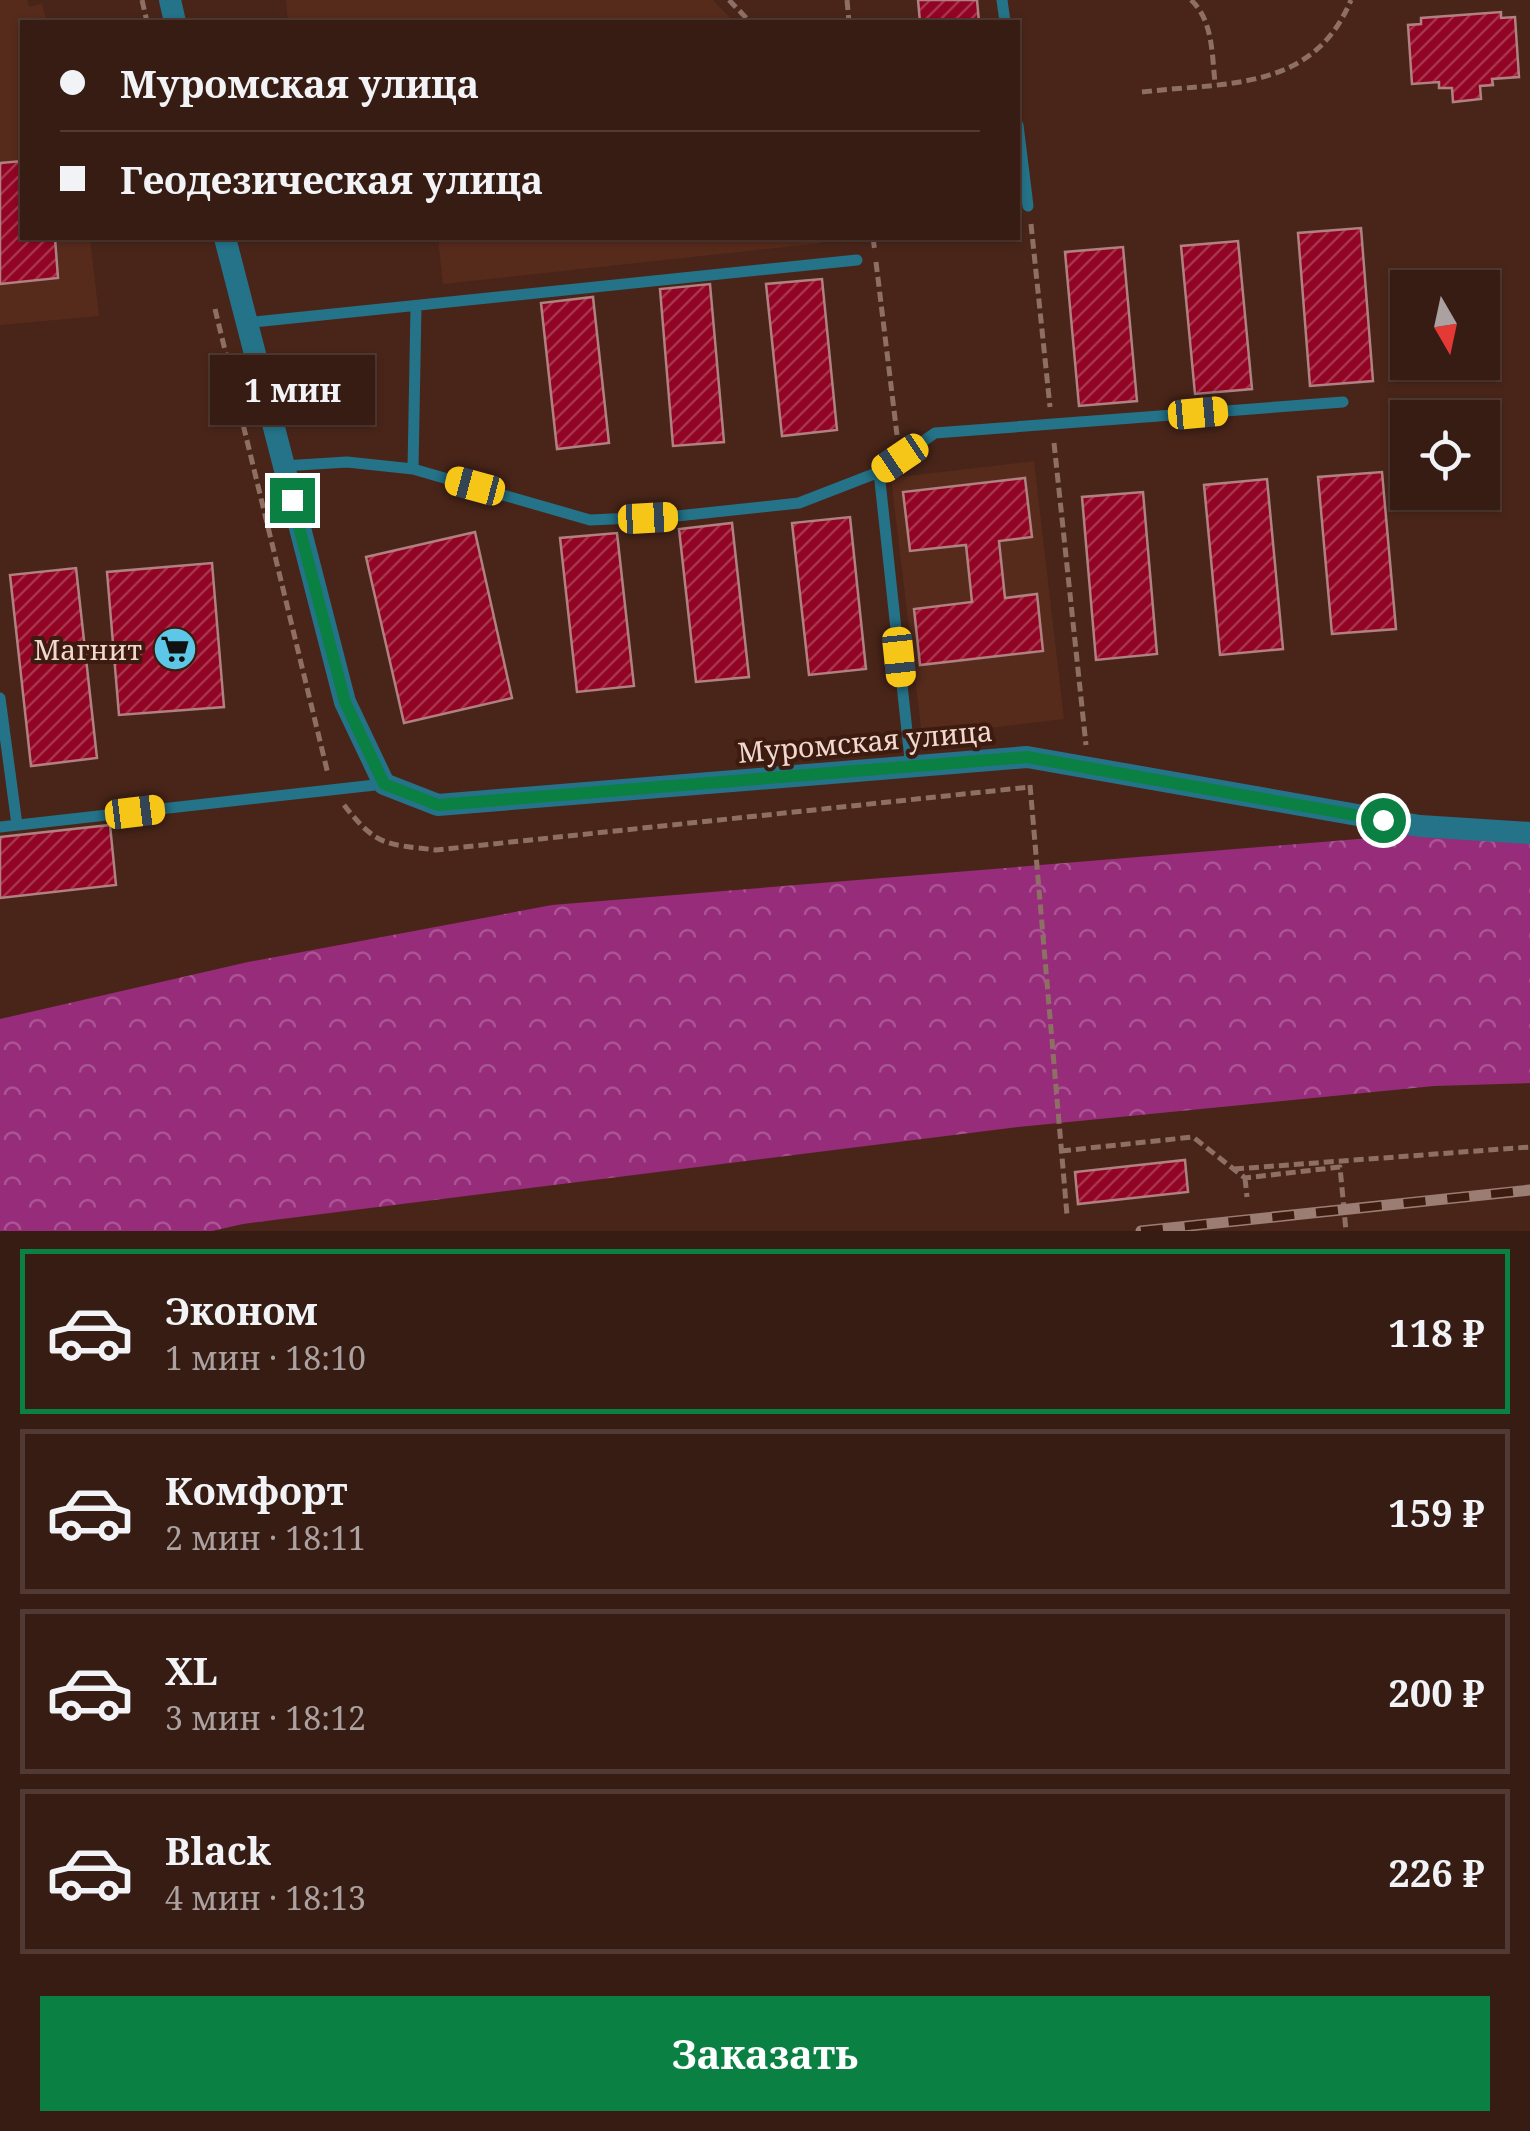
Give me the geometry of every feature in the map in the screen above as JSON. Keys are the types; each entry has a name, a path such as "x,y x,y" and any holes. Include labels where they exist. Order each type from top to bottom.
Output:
{"street":[{"path":"225,240 345,702 384,784"},
{"name":"Муромская улица","path":"384,784 438,805 1027,757 1420,826 1530,833"}],"lane":[{"path":"1020,141 1028,206"},
{"path":"245,323 857,260"},
{"path":"413,469 416,306"},
{"path":"283,466 347,462 413,469 590,520 677,516 800,503 879,472 936,434 1343,402"},
{"path":"879,472 910,768"},
{"path":"0,698 17,825"},
{"path":"0,827 384,784"}],"path":[{"path":"729,0 748,20"},
{"path":"1192,0 1205,18 1215,83"},
{"path":"1142,92 1275,76 1306,60 1342,22 1352,0"},
{"path":"1028,206 1088,768"},
{"path":"873,240 900,458"},
{"path":"214,306 332,790 361,828 383,844 436,850 1030,788"},
{"path":"1027,757 1066,1215"},
{"path":"1061,1151 1193,1137 1245,1178 1247,1197"},
{"path":"1234,1168 1530,1147"},
{"path":"1245,1178 1340,1167 1346,1231"}],"shaded area":[{"path":"0,0 27,0 29,7 42,4 46,20 20,20 20,240 90,240 99,316 0,325"},
{"path":"286,0 713,0 732,20 288,20"},
{"path":"438,240 821,243 443,284"},
{"path":"1034,461 1064,719 922,736 891,478"}],"green space":[{"path":"1530,825 1530,1083 1434,1086 1018,1127 212,1231 0,1231 0,1019 248,962 552,905"}],"building":[{"path":"918,0 977,0 979,20 920,20"},
{"path":"1501,12 1501,18 1515,17 1519,77 1492,79 1493,85 1480,86 1481,99 1453,102 1452,88 1439,88 1439,82 1412,84 1408,25 1421,24 1421,18"},
{"path":"20,161 20,240 55,240 58,278 0,284 0,163"},
{"path":"1361,228 1373,381 1310,386 1298,233"},
{"path":"1238,241 1252,389 1195,394 1181,246"},
{"path":"1123,247 1137,401 1079,406 1065,252"},
{"path":"822,279 837,430 782,436 766,284"},
{"path":"710,284 724,442 673,446 660,289"},
{"path":"593,297 609,443 557,449 541,303"},
{"path":"1382,472 1396,629 1332,634 1318,477"},
{"path":"1025,478 1032,537 999,541 1005,598 1037,594 1043,651 920,665 914,609 972,602 966,545 910,551 903,492"},
{"path":"1267,479 1283,649 1220,655 1204,485"},
{"path":"1143,492 1157,654 1096,660 1082,497"},
{"path":"850,517 866,669 809,675 792,523"},
{"path":"732,523 749,677 696,682 679,529"},
{"path":"475,532 512,698 404,723 366,557"},
{"path":"617,533 634,686 577,692 560,538"},
{"path":"212,563 224,707 119,715 107,572"},
{"path":"76,568 97,758 31,766 10,575"},
{"path":"110,825 116,885 0,898 0,837"},
{"path":"1185,1160 1188,1192 1078,1204 1075,1172"}],"railway":[{"path":"1141,1231 1530,1190"}],"place":[{"name":"Магнит","path":"175,649"}],"route":[{"path":"292,500 345,702 384,784 438,805 1027,757 1383,820"}]}
